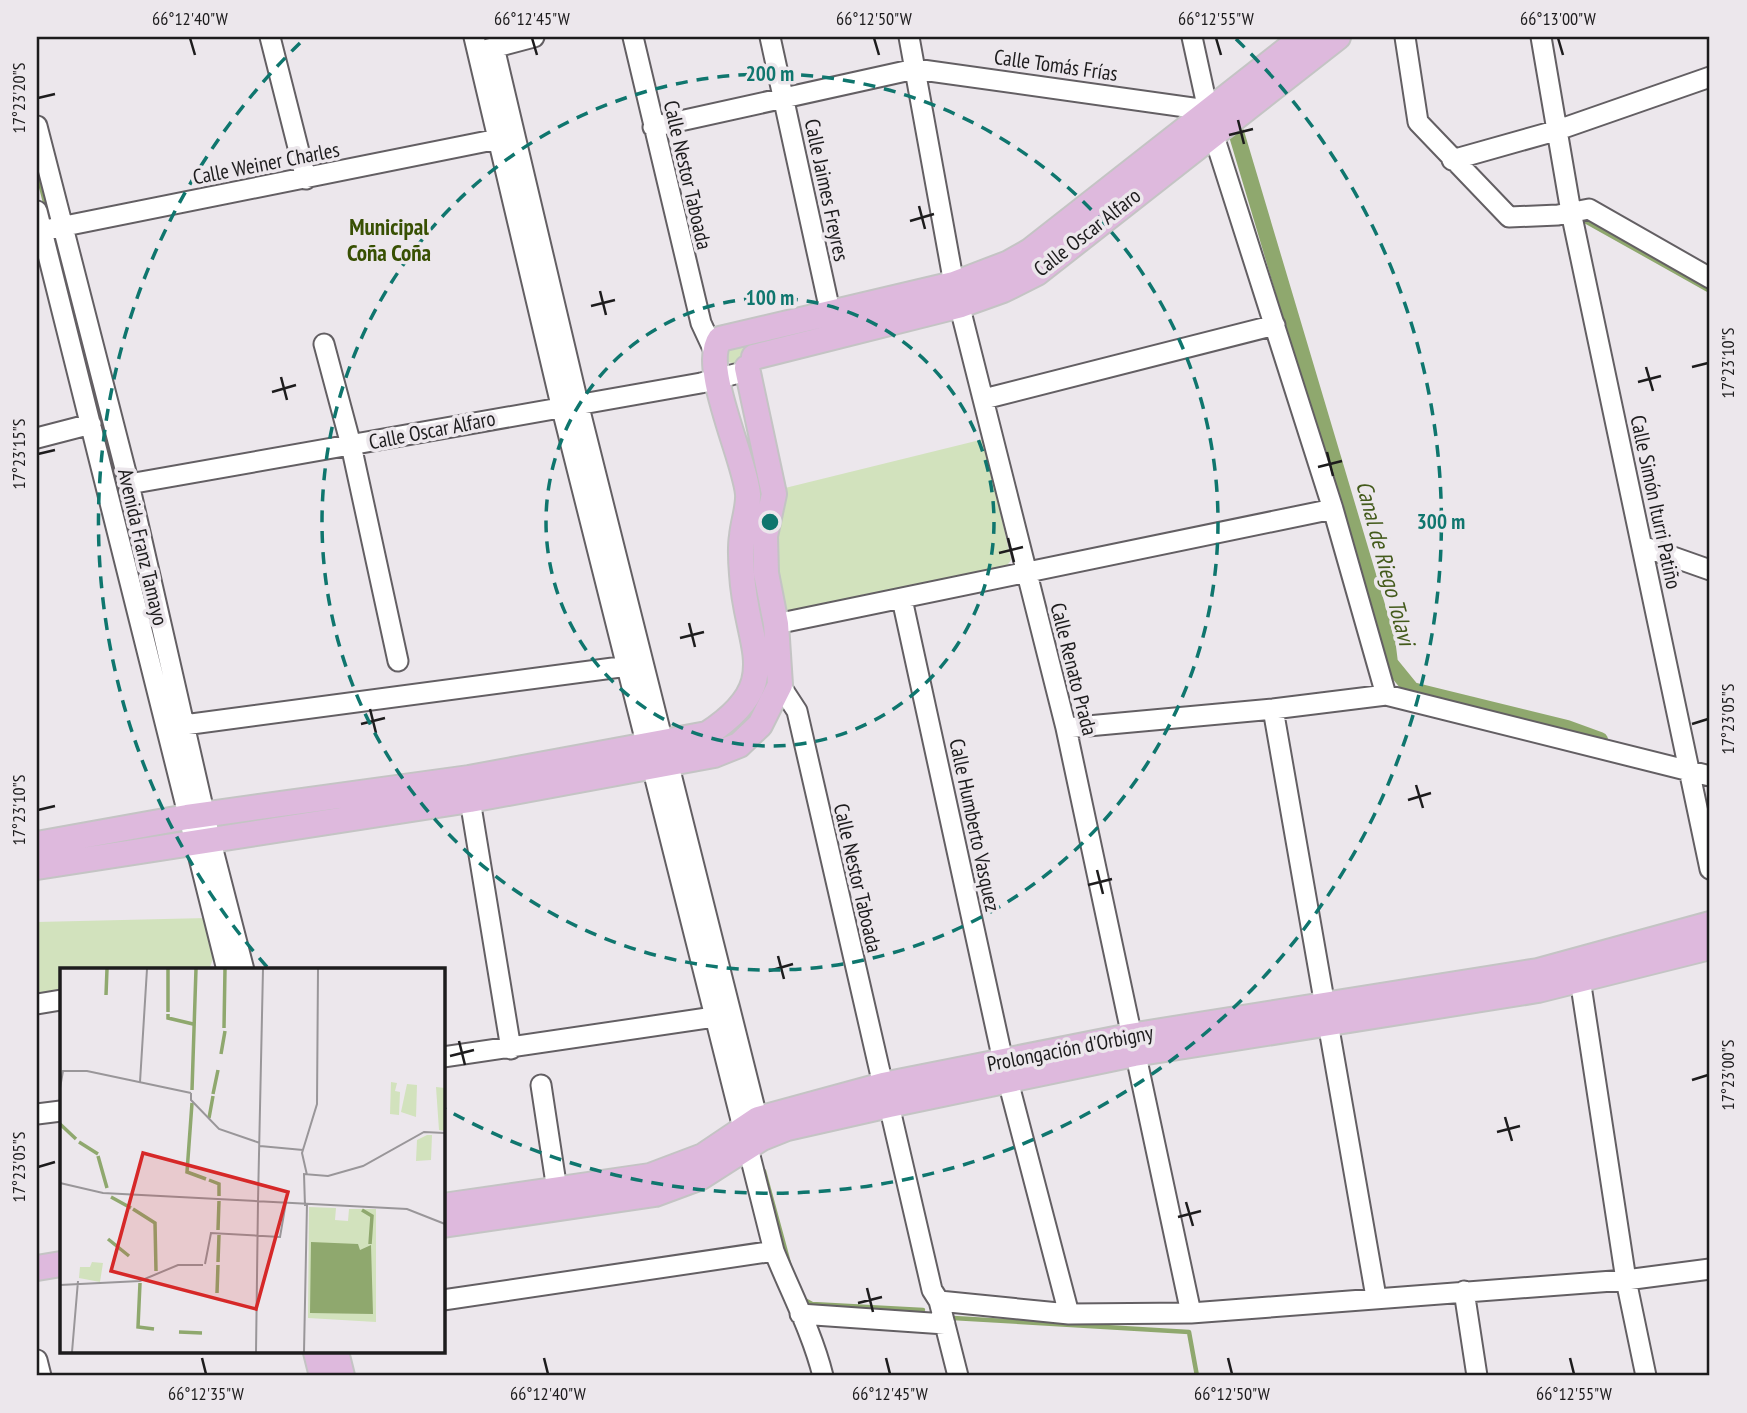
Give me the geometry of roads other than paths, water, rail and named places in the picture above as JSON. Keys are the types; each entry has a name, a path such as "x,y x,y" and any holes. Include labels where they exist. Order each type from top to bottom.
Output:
{"main road":[{"name":"Calle Oscar Alfaro","path":"1210,122 1303,37"},
{"name":"Calle Oscar Alfaro","path":"730,357 957,294 1030,251 1210,122 1338,37"},
{"name":"Calle Oscar Alfaro","path":"730,357 830,311 957,294"},
{"path":"199,828 469,778 659,754 713,755 739,745 760,725 780,685 776,625 765,561 765,537 774,494 730,357"},
{"path":"37,847 470,800 659,754 707,734 731,718 748,699 757,662 742,576 741,541 748,495 730,357"},
{"name":"Prolongación d'Orbigny","path":"444,1206 668,1171 753,1133 788,1128 886,1095 1132,1045 1324,1013 1538,971 1710,924"},
{"name":"Prolongación d'Orbigny","path":"1324,1013 1538,990 1710,947"},
{"name":"Prolongación d'Orbigny","path":"444,1225 655,1194 701,1177 753,1133"},
{"path":"37,1268 60,1264"},
{"path":"37,1285 60,1282"},
{"path":"316,1354 322,1376"},
{"path":"336,1354 342,1376"}],"street":[{"path":"270,37 306,179"},
{"path":"482,45 534,37"},
{"name":"Calle Nestor Taboada","path":"633,37 701,323 730,357"},
{"name":"Calle Jaimes Freyres","path":"771,37 830,311"},
{"name":"Calle Renato Prada","path":"909,37 957,294 1066,728 1191,1313"},
{"path":"1192,37 1210,122 1333,509 1386,695"},
{"path":"1405,37 1418,122 1509,217 1558,215 1589,209 1710,278"},
{"name":"Calle Simón Iturri Patiño","path":"1541,37 1571,212 1710,869"},
{"path":"482,45 498,139 570,404 628,666 659,754 714,1017 753,1133"},
{"path":"482,45 753,1133 774,1251 800,1314 813,1337 823,1376"},
{"name":"Calle Tomás Frías","path":"653,127 783,96 915,69 1210,122"},
{"path":"1452,160 1555,131 1710,77"},
{"name":"Avenida Franz Tamayo","path":"37,126 129,484 184,725 199,828"},
{"name":"Calle Weiner Charles","path":"41,231 498,139"},
{"name":"Avenida Franz Tamayo","path":"37,211 236,968"},
{"path":"984,399 1275,325"},
{"path":"324,344 351,445 398,661"},
{"name":"Calle Oscar Alfaro","path":"129,484 570,404 730,357"},
{"path":"37,438 91,424"},
{"path":"776,625 1333,509"},
{"path":"1642,546 1710,570"},
{"name":"Calle Humberto Vasquez","path":"902,599 1005,1071 1069,1314"},
{"path":"184,725 628,666"},
{"name":"Calle Nestor Taboada","path":"780,685 797,711 932,1290 939,1301 958,1376"},
{"path":"1066,728 1273,709 1386,695 1710,776"},
{"path":"1273,709 1324,1013 1376,1297"},
{"path":"470,800 510,1049"},
{"path":"1580,979 1626,1280 1646,1376"},
{"path":"37,1004 60,1000"},
{"path":"444,1057 714,1017"},
{"path":"541,1085 557,1190"},
{"path":"37,1114 60,1111"},
{"path":"444,1300 774,1251"},
{"path":"939,1301 1069,1314 1191,1313 1626,1280 1710,1269"},
{"path":"1464,1291 1477,1376"},
{"path":"800,1314 945,1324"},
{"path":"37,1360 41,1376"}],"waterway":[{"name":"Canal de Riego Tolavi","path":"1236,132 1387,639 1390,663 1412,690 1567,728 1600,740"},
{"path":"37,171 48,214"},
{"name":"Canal de Riego Tolavi","path":"1585,221 1710,291"},
{"path":"54,238 146,601"},
{"path":"764,1171 790,1267"},
{"path":"801,1298 812,1304 923,1310"},
{"path":"953,1318 1189,1332 1197,1376"}],"district":[{"name":"Municipal Coña Coña","path":"389,239"}]}
